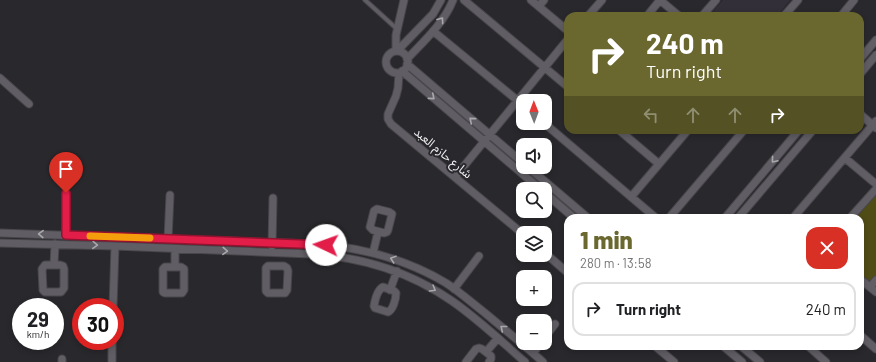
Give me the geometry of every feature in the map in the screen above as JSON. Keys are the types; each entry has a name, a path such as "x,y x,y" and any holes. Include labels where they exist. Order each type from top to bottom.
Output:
{"street":[{"path":"397,51 397,29 404,0"},
{"path":"441,0 433,14 397,51 389,54 386,64 390,71 401,72 532,182"},
{"path":"401,72 404,70 407,62 433,31 453,0"},
{"path":"464,0 564,84"},
{"path":"531,0 564,28"},
{"path":"539,6 544,0"},
{"path":"592,12 602,0"},
{"path":"650,12 660,0 675,12"},
{"path":"706,12 716,0"},
{"path":"788,12 798,0"},
{"path":"844,12 854,0"},
{"path":"433,31 516,100"},
{"path":"864,54 876,40"},
{"path":"526,94 544,67 564,44"},
{"path":"397,51 405,55 407,62 516,157"},
{"path":"864,69 876,55"},
{"name":"شارع حازم العبد","path":"401,72 396,96 388,114 388,119 391,124 516,228"},
{"path":"0,78 29,104"},
{"path":"455,176 489,134 516,107"},
{"path":"796,214 875,125 864,117"},
{"path":"552,130 651,214"},
{"path":"624,134 659,164"},
{"path":"631,197 684,134"},
{"path":"672,214 741,134"},
{"path":"727,214 797,134"},
{"path":"741,214 809,134"},
{"path":"845,158 876,184"},
{"path":"536,174 583,214"},
{"path":"854,214 876,189"},
{"path":"66,193 66,235"},
{"path":"168,239 170,195"},
{"path":"273,198 272,242 277,266"},
{"path":"552,199 569,214"},
{"path":"373,253 378,232"},
{"path":"0,233 272,242 347,247 373,253 394,259 444,282 494,320 543,362"},
{"path":"0,243 274,252 326,255 371,263 413,278 440,293 464,310 525,362"},
{"path":"54,265 55,244"},
{"path":"113,298 115,246"},
{"path":"175,249 175,267"},
{"path":"454,289 479,256"},
{"path":"552,259 564,270"},
{"path":"45,265 54,265 62,265 64,268 63,290 60,292 44,291 42,287 43,267 45,265"},
{"path":"268,266 277,266 285,267 287,269 287,291 283,293 267,292 265,289 266,268 268,266"},
{"path":"165,267 175,267 182,267 184,269 184,291 180,294 164,293 162,289 163,269 165,267"},
{"path":"390,290 397,272"},
{"path":"870,287 876,280"},
{"path":"864,282 876,292"},
{"path":"552,328 555,324"},
{"path":"486,352 498,338"},
{"path":"864,338 876,349"},
{"path":"466,362 477,348 480,348 491,356 489,362"},
{"path":"112,350 112,362"},
{"path":"660,350 674,362"},
{"path":"728,350 742,362"},
{"path":"746,350 760,362"},
{"path":"812,350 826,362"}],"lane":[{"path":"365,0 397,29"}],"shaded area":[{"path":"723,0 790,0 780,12 712,12"},
{"path":"876,189 876,280 870,287 864,282 864,214 854,214"}],"slow traffic":[{"path":"90,236 150,238"}],"route":[{"path":"66,193 66,235 326,245"}]}
